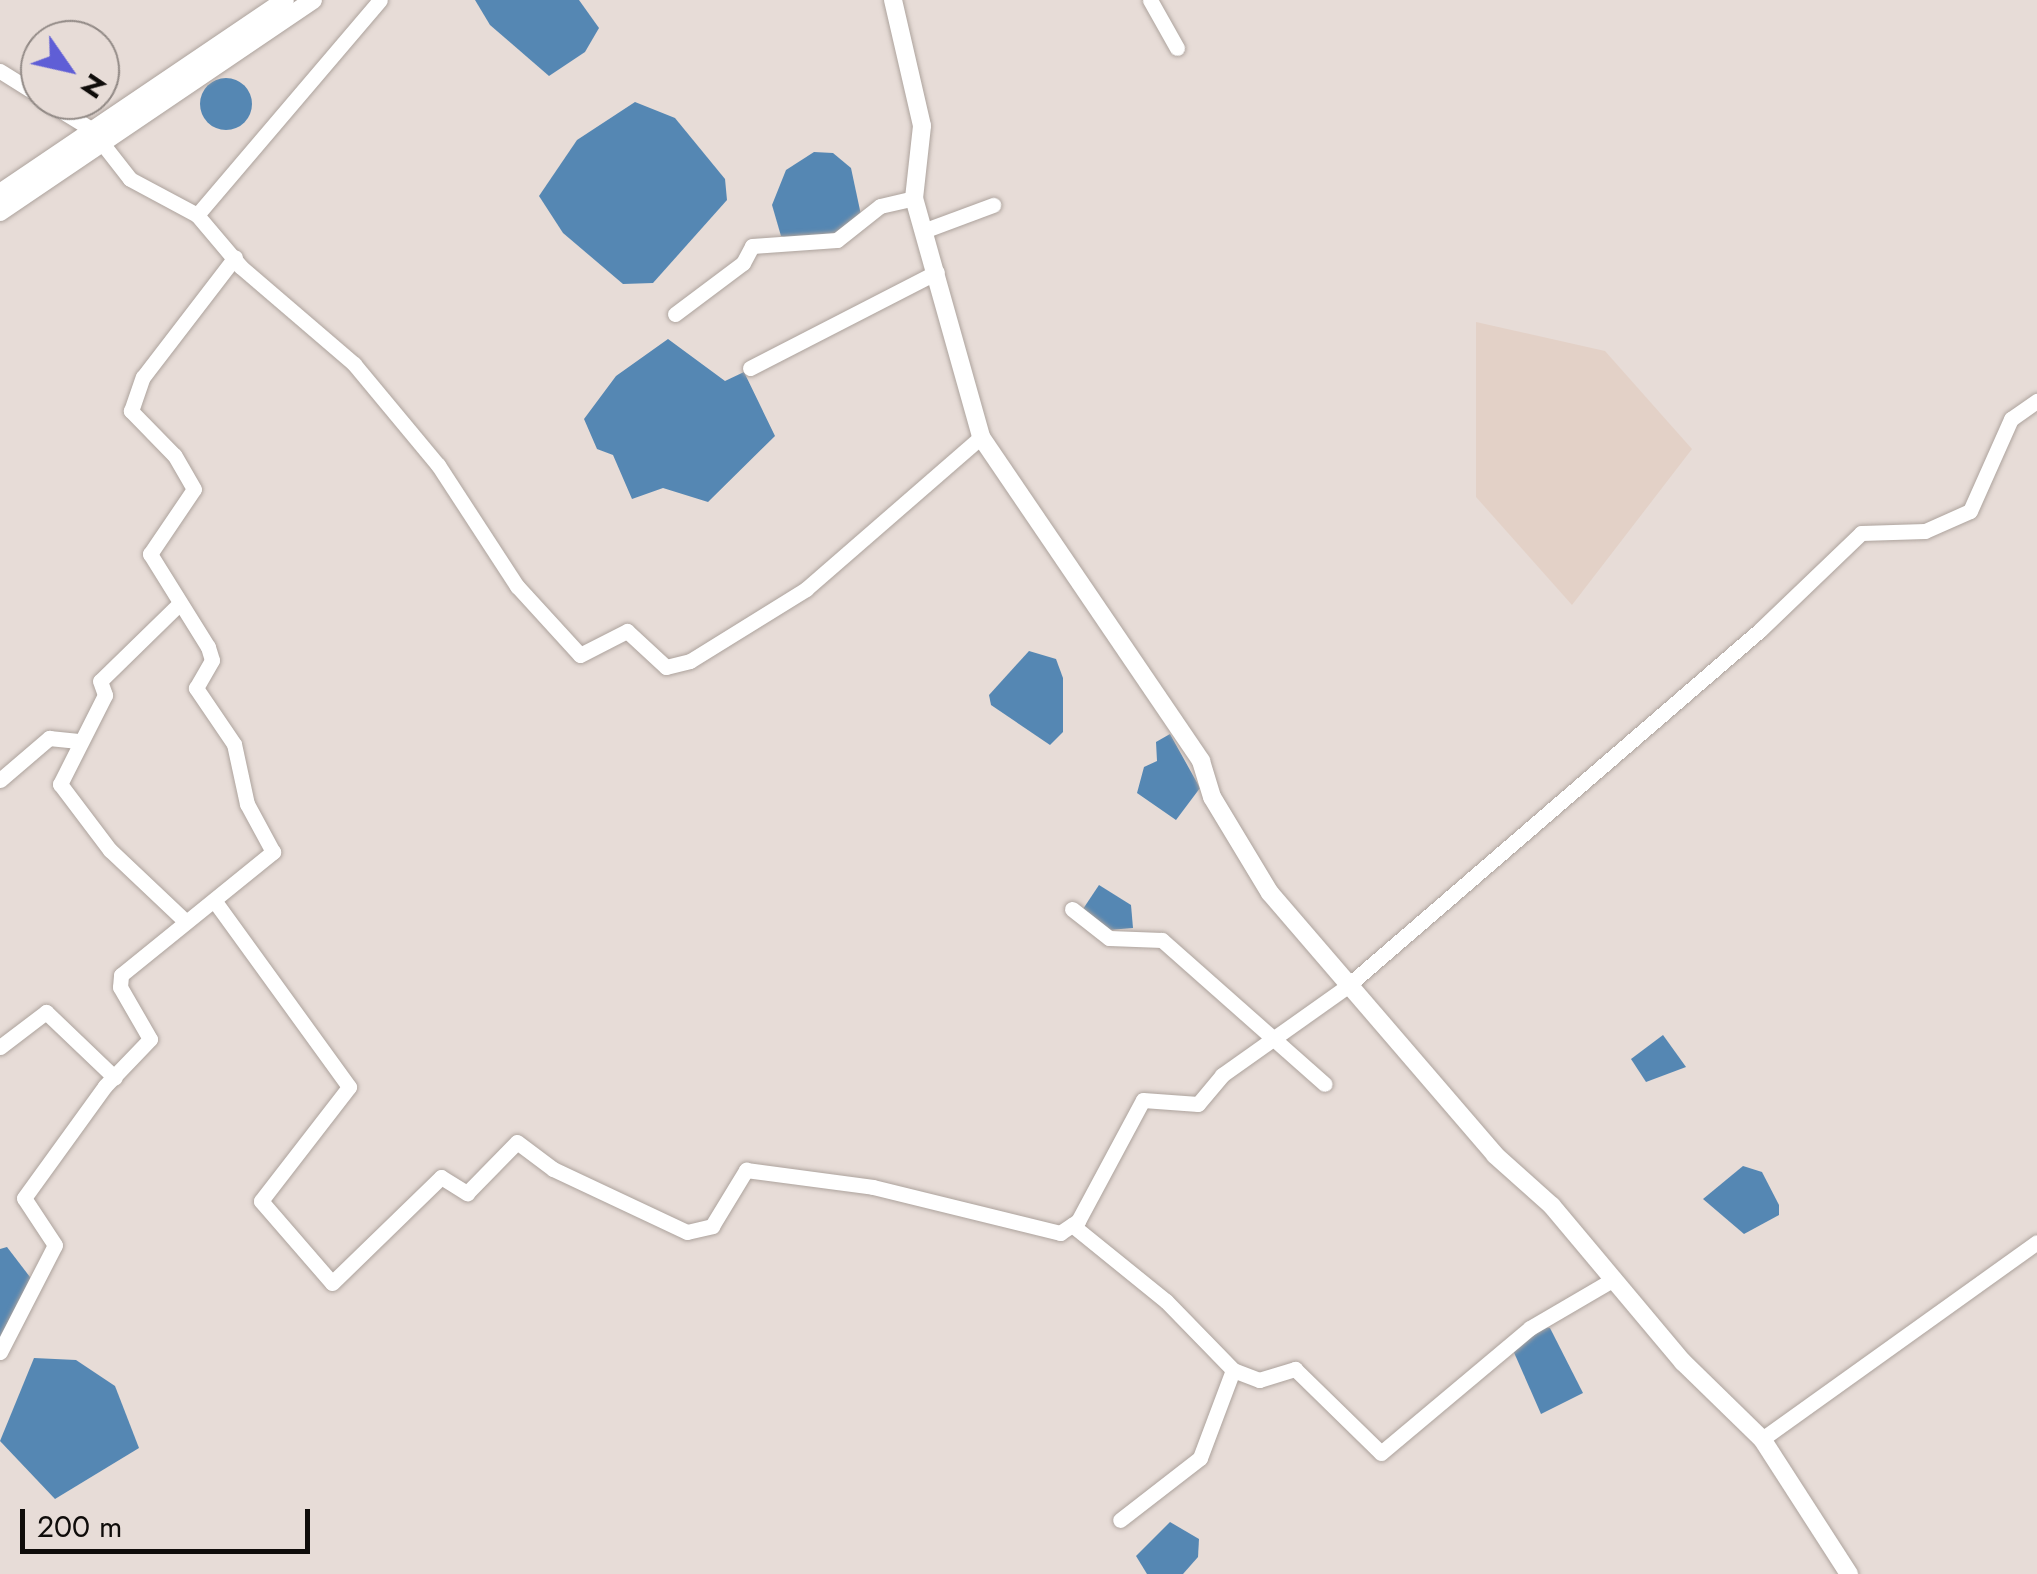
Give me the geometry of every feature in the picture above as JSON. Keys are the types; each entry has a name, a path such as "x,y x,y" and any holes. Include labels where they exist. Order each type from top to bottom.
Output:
{"main road":[{"path":"0,212 96,136 285,0"},
{"path":"0,192 313,0"},
{"path":"894,0 922,126 914,198 937,272 962,393 981,437 1201,761 1212,797 1270,894 1345,988 1762,1439 1844,1572"}],"street":[{"path":"198,215 380,0"},
{"path":"1150,0 1177,48"},
{"path":"73,120 96,136 130,179 198,215 234,258 377,389 438,465 516,586 580,655 627,631 666,667 690,661 806,589 981,437"},
{"path":"676,314 743,263 752,246 837,240 880,206 914,198"},
{"path":"922,231 993,205"},
{"path":"0,1352 55,1245 24,1198 115,1078 150,1039 120,987 121,976 183,920 216,904 273,852 247,804 234,744 196,688 212,660 150,554 194,490 131,410 134,394 234,258"},
{"path":"750,368 937,272"},
{"path":"216,904 349,1087 261,1201 332,1283 441,1177 467,1193 516,1142 553,1170 688,1232 712,1226 746,1170 872,1187 1060,1233 1072,1225 1143,1100 1198,1104 1222,1075 1345,988 1760,630 1861,533 1925,531 1970,511 2011,419 2037,401"},
{"path":"179,604 100,681 105,695 76,740 60,784 66,798 183,920"},
{"path":"0,780 49,738 76,740"},
{"path":"1072,909 1110,938 1162,940 1326,1084"},
{"path":"0,1047 46,1012 115,1078"},
{"path":"1072,1225 1166,1301 1233,1370 1258,1380 1295,1369 1381,1452 1530,1328 1612,1280"},
{"path":"1762,1439 2037,1242"},
{"path":"1120,1520 1200,1458 1233,1370"}],"shaded area":[{"path":"1476,322 1605,351 1692,449 1572,605 1476,497"}],"water":[{"path":"475,0 579,0 599,28 585,52 549,76 490,25"},
{"path":"226,78 245,85 252,104 245,123 226,130 207,123 200,104 207,85"},
{"path":"635,102 675,118 725,179 727,200 653,283 623,284 563,233 539,196 577,140"},
{"path":"814,152 833,153 851,168 861,215 843,233 797,241 781,236 772,205 786,170"},
{"path":"668,339 725,381 744,372 775,436 708,502 663,488 632,499 613,455 597,449 584,419 616,376"},
{"path":"1029,651 1056,659 1063,678 1063,732 1050,745 991,705 989,695"},
{"path":"1170,734 1200,788 1176,820 1137,793 1144,767 1157,761 1156,742"},
{"path":"1099,885 1131,905 1133,928 1109,930 1081,912"},
{"path":"1663,1035 1686,1067 1646,1082 1631,1059"},
{"path":"1743,1166 1762,1172 1779,1205 1779,1215 1744,1234 1703,1199"},
{"path":"7,1247 33,1281 0,1340 0,1249"},
{"path":"1541,1326 1550,1328 1583,1393 1541,1414 1512,1348"},
{"path":"34,1358 76,1360 115,1386 139,1448 55,1499 0,1441"},
{"path":"1170,1522 1199,1539 1198,1557 1183,1574 1147,1574 1136,1556"}]}
